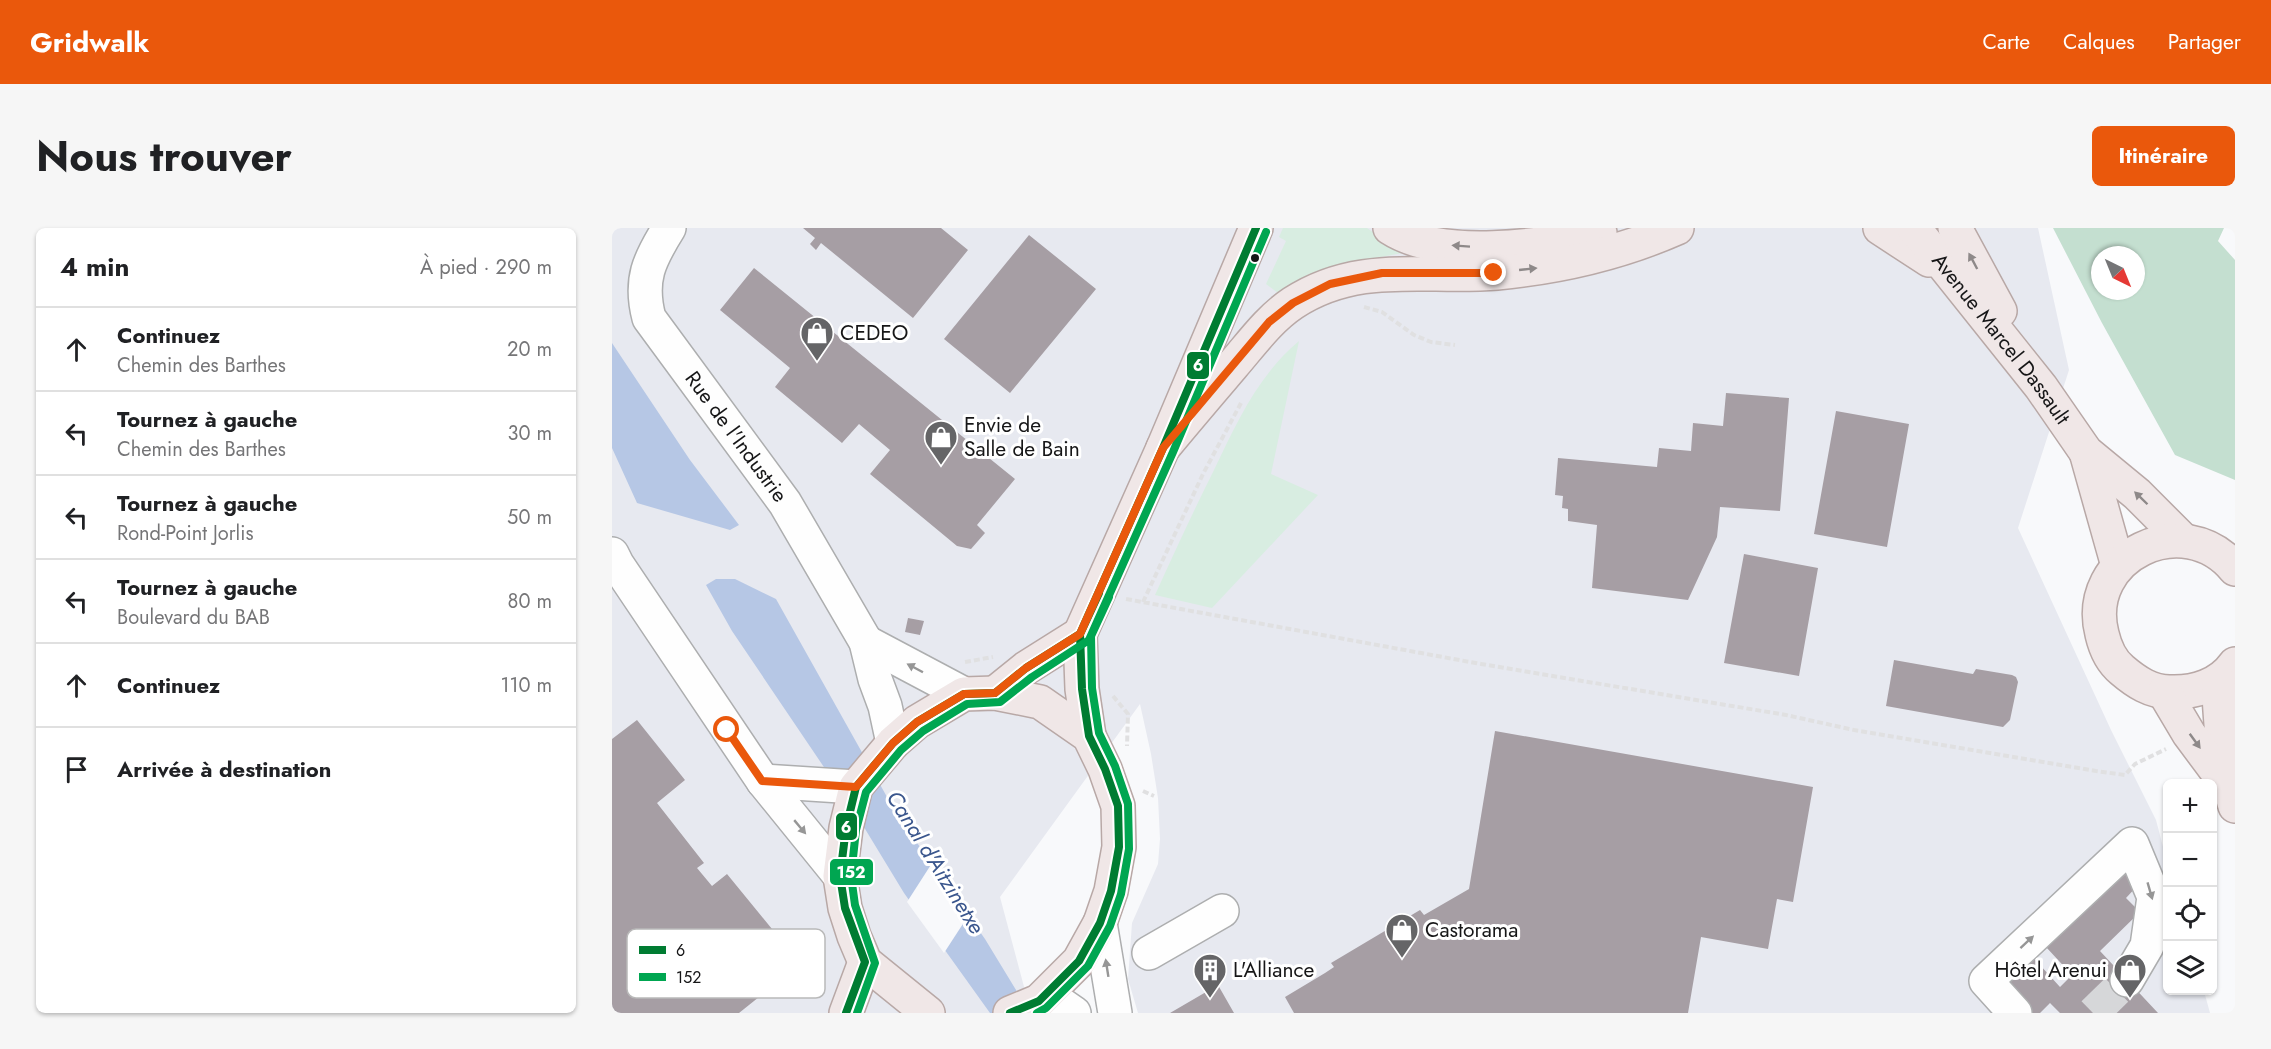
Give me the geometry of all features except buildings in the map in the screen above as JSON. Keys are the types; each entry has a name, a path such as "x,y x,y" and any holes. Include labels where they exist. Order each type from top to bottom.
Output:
{"main road":[{"path":"1232,282 1239,228"},
{"path":"1025,1007 1079,961 1100,923 1111,891 1119,847 1118,806 1105,769 1089,736 1082,689 1080,634 1163,448 1256,228"},
{"path":"1390,228 1401,235 1431,244 1493,248 1561,242 1622,228"},
{"path":"1163,448 1269,322 1293,303 1330,284 1382,273 1494,273 1558,266 1595,257 1677,228"},
{"path":"1880,228 1953,276"},
{"name":"Avenue Marcel Dassault","path":"1914,228 2041,387 2086,452 2137,494 2183,540"},
{"path":"1956,228 2041,387"},
{"name":"Avenue Marcel Dassault","path":"2086,452 2118,566"},
{"path":"2226,672 2201,689 2183,692 2164,692 2134,681 2117,666 2105,646 2099,624 2101,601 2107,582 2118,566 2136,550 2159,542 2183,540 2206,546 2227,559 2235,569"},
{"path":"910,1008 866,962 845,908 840,876 846,828 856,787 893,743 917,722 973,684 1026,668 1080,634"},
{"path":"2226,672 2219,722 2232,797"},
{"path":"973,684 1040,702 1089,736"},
{"path":"2164,692 2189,734 2232,797"},
{"path":"846,1013 866,962"}],"street":[{"name":"Rue de l'Industrie","path":"669,228 655,250 646,273 643,297 649,318 784,503 866,642 874,679 885,706 893,743"},
{"path":"614,562 762,781 840,876"},
{"path":"866,642 973,684"},
{"path":"762,781 856,787"},
{"path":"2015,1013 1986,981 2132,844 2154,897 2147,946 2127,980"},
{"path":"1149,953 1222,911"},
{"path":"1100,923 1115,1013"},
{"path":"1025,1007 1061,1004 1074,1013"}],"path":[{"path":"1356,305 1382,312 1414,335 1431,342 1455,345"},
{"path":"1143,602 1203,474 1245,394"},
{"path":"1126,599 1481,664 2096,771 2125,775 2135,764 2174,745"},
{"path":"973,684 1003,655"},
{"path":"1106,687 1128,714 1128,724"}],"shaded area":[{"path":"612,228 2038,228 2069,370 2018,528 2111,730 2156,820 2163,847 2163,995 2205,995 2210,1013 1138,1013 1128,979 1132,923 1158,864 1160,839 1158,798 1140,704 1000,897 1031,1013 612,1013"}],"green space":[{"path":"1283,228 1367,228 1403,253 1347,263 1282,296 1266,284 1286,241 1279,237"},
{"path":"2053,228 2224,228 2218,241 2235,260 2235,480 2175,455 2102,323"},
{"path":"1299,341 1271,474 1318,495 1212,608 1155,595 1249,401 1284,354"}],"water":[{"path":"612,343 690,460 739,525 730,530 637,503 612,448"},
{"path":"716,579 735,579 776,599 896,813 985,939 1030,1013 990,1013 904,893 859,819 732,631 706,585"}],"pier":[{"path":"934,860 970,913 944,953 907,902"}],"tunnel":[{"path":"2093,1013 2127,980"}],"transit line":[{"name":"6","path":"846,1013 865,962 845,908 840,876 846,828 856,787 893,743 917,722 964,694 995,693 1026,668 1080,634 1163,448 1256,228"},
{"name":"152","path":"857,1013 875,963 855,905 851,876 856,830 866,792 901,750 923,731 967,704 1000,702 1032,677 1089,640 1173,452 1266,232"},
{"name":"6","path":"1010,1013 1039,1001 1079,961 1100,923 1111,891 1119,847 1118,806 1105,769 1089,736 1082,689 1080,634 1099,593"},
{"name":"152","path":"1037,1013 1046,1008 1088,966 1110,926 1121,894 1129,849 1128,804 1115,766 1099,733 1092,688 1091,636 1109,597"}],"place":[{"name":"CEDEO","path":"817,362"},
{"name":"Envie de Salle de Bain","path":"941,466"},
{"name":"Castorama","path":"1402,959"},
{"name":"L'Alliance","path":"1210,999"},
{"name":"Hôtel Arenui","path":"2130,999"}],"route":[{"path":"727,730 762,781 856,787 893,743 917,722 964,694 995,693 1026,668 1080,634 1163,448 1269,322 1293,303 1330,284 1382,273 1494,273"}],"water label":[{"name":"Canal d'Aitzinetxe","path":"936,862"}]}
